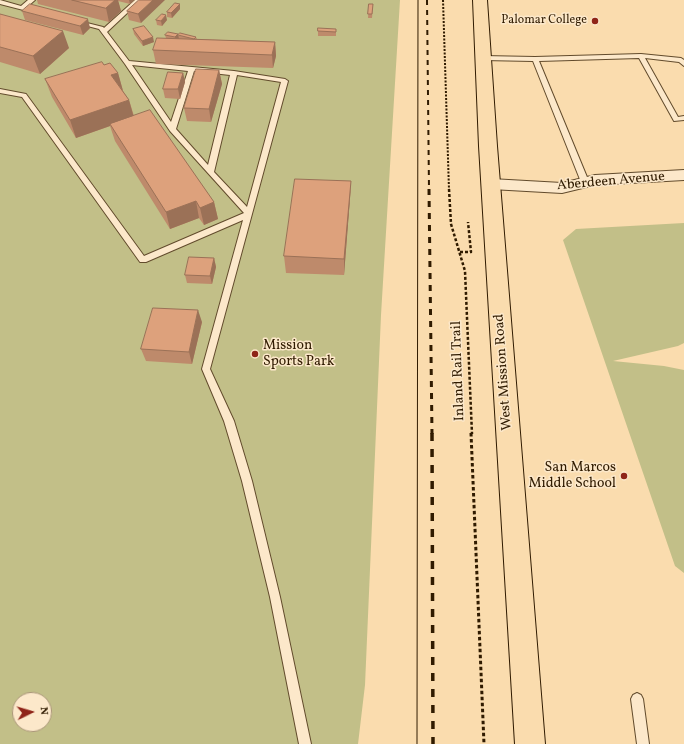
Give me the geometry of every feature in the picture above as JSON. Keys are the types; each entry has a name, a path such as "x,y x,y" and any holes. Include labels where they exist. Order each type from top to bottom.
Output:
{"main road":[{"name":"West Mission Road","path":"480,0 491,184 530,744"}],"street":[{"name":"Aberdeen Avenue","path":"491,184 562,188 595,180 684,175"}],"lane":[{"path":"22,8 32,0"},
{"path":"104,32 138,0"},
{"path":"0,2 11,2 22,8 43,13"},
{"path":"72,21 101,28 172,129 249,214"},
{"path":"483,58 535,60 641,56 681,60 684,64"},
{"path":"641,56 676,119 684,118"},
{"path":"535,60 585,182"},
{"path":"127,63 192,68 285,81 206,369 229,421 247,481 275,597 305,744"},
{"path":"172,129 192,68"},
{"path":"210,172 234,73"},
{"path":"0,91 24,96 143,260 249,214"},
{"path":"638,700 643,744"}],"path":[{"name":"Inland Rail Trail","path":"443,0 450,217 452,230 460,252 465,278 484,744"},
{"path":"460,252 471,252 468,222"}],"shaded area":[{"path":"0,0 400,0 381,315 365,685 358,744 0,744"},
{"path":"684,223 684,343 678,346 613,361 664,366 684,370 684,573 675,566 563,240 576,229"}],"building":[{"path":"72,0 115,0 106,8"},
{"path":"139,0 153,0 138,14 127,11"},
{"path":"175,3 180,4 171,13 167,12"},
{"path":"30,4 88,19 80,26 22,11"},
{"path":"369,4 373,4 372,14 368,14"},
{"path":"0,14 63,31 33,56 0,47"},
{"path":"162,14 166,15 161,21 156,20"},
{"path":"144,26 153,37 142,41 133,29"},
{"path":"318,28 336,29 336,32 318,31"},
{"path":"168,32 178,34 175,37 165,35"},
{"path":"180,33 196,37 194,39 178,35"},
{"path":"157,38 275,42 272,55 153,50"},
{"path":"102,62 104,65 110,63 118,73 111,75 129,100 70,120 45,79"},
{"path":"196,69 219,70 209,109 184,108"},
{"path":"168,72 183,73 178,89 163,89"},
{"path":"150,110 214,202 200,208 196,201 166,212 110,124"},
{"path":"295,179 351,181 344,259 284,256"},
{"path":"189,257 214,258 210,276 185,275"},
{"path":"153,308 198,310 189,352 141,349"}],"tram line":[{"path":"417,744 418,0"}],"railway":[{"path":"427,0 429,190"},
{"path":"429,189 432,434"},
{"path":"432,433 433,744"}],"place":[{"name":"Palomar College","path":"595,21"},
{"name":"Mission Sports Park","path":"255,354"},
{"name":"San Marcos Middle School","path":"624,476"}]}
